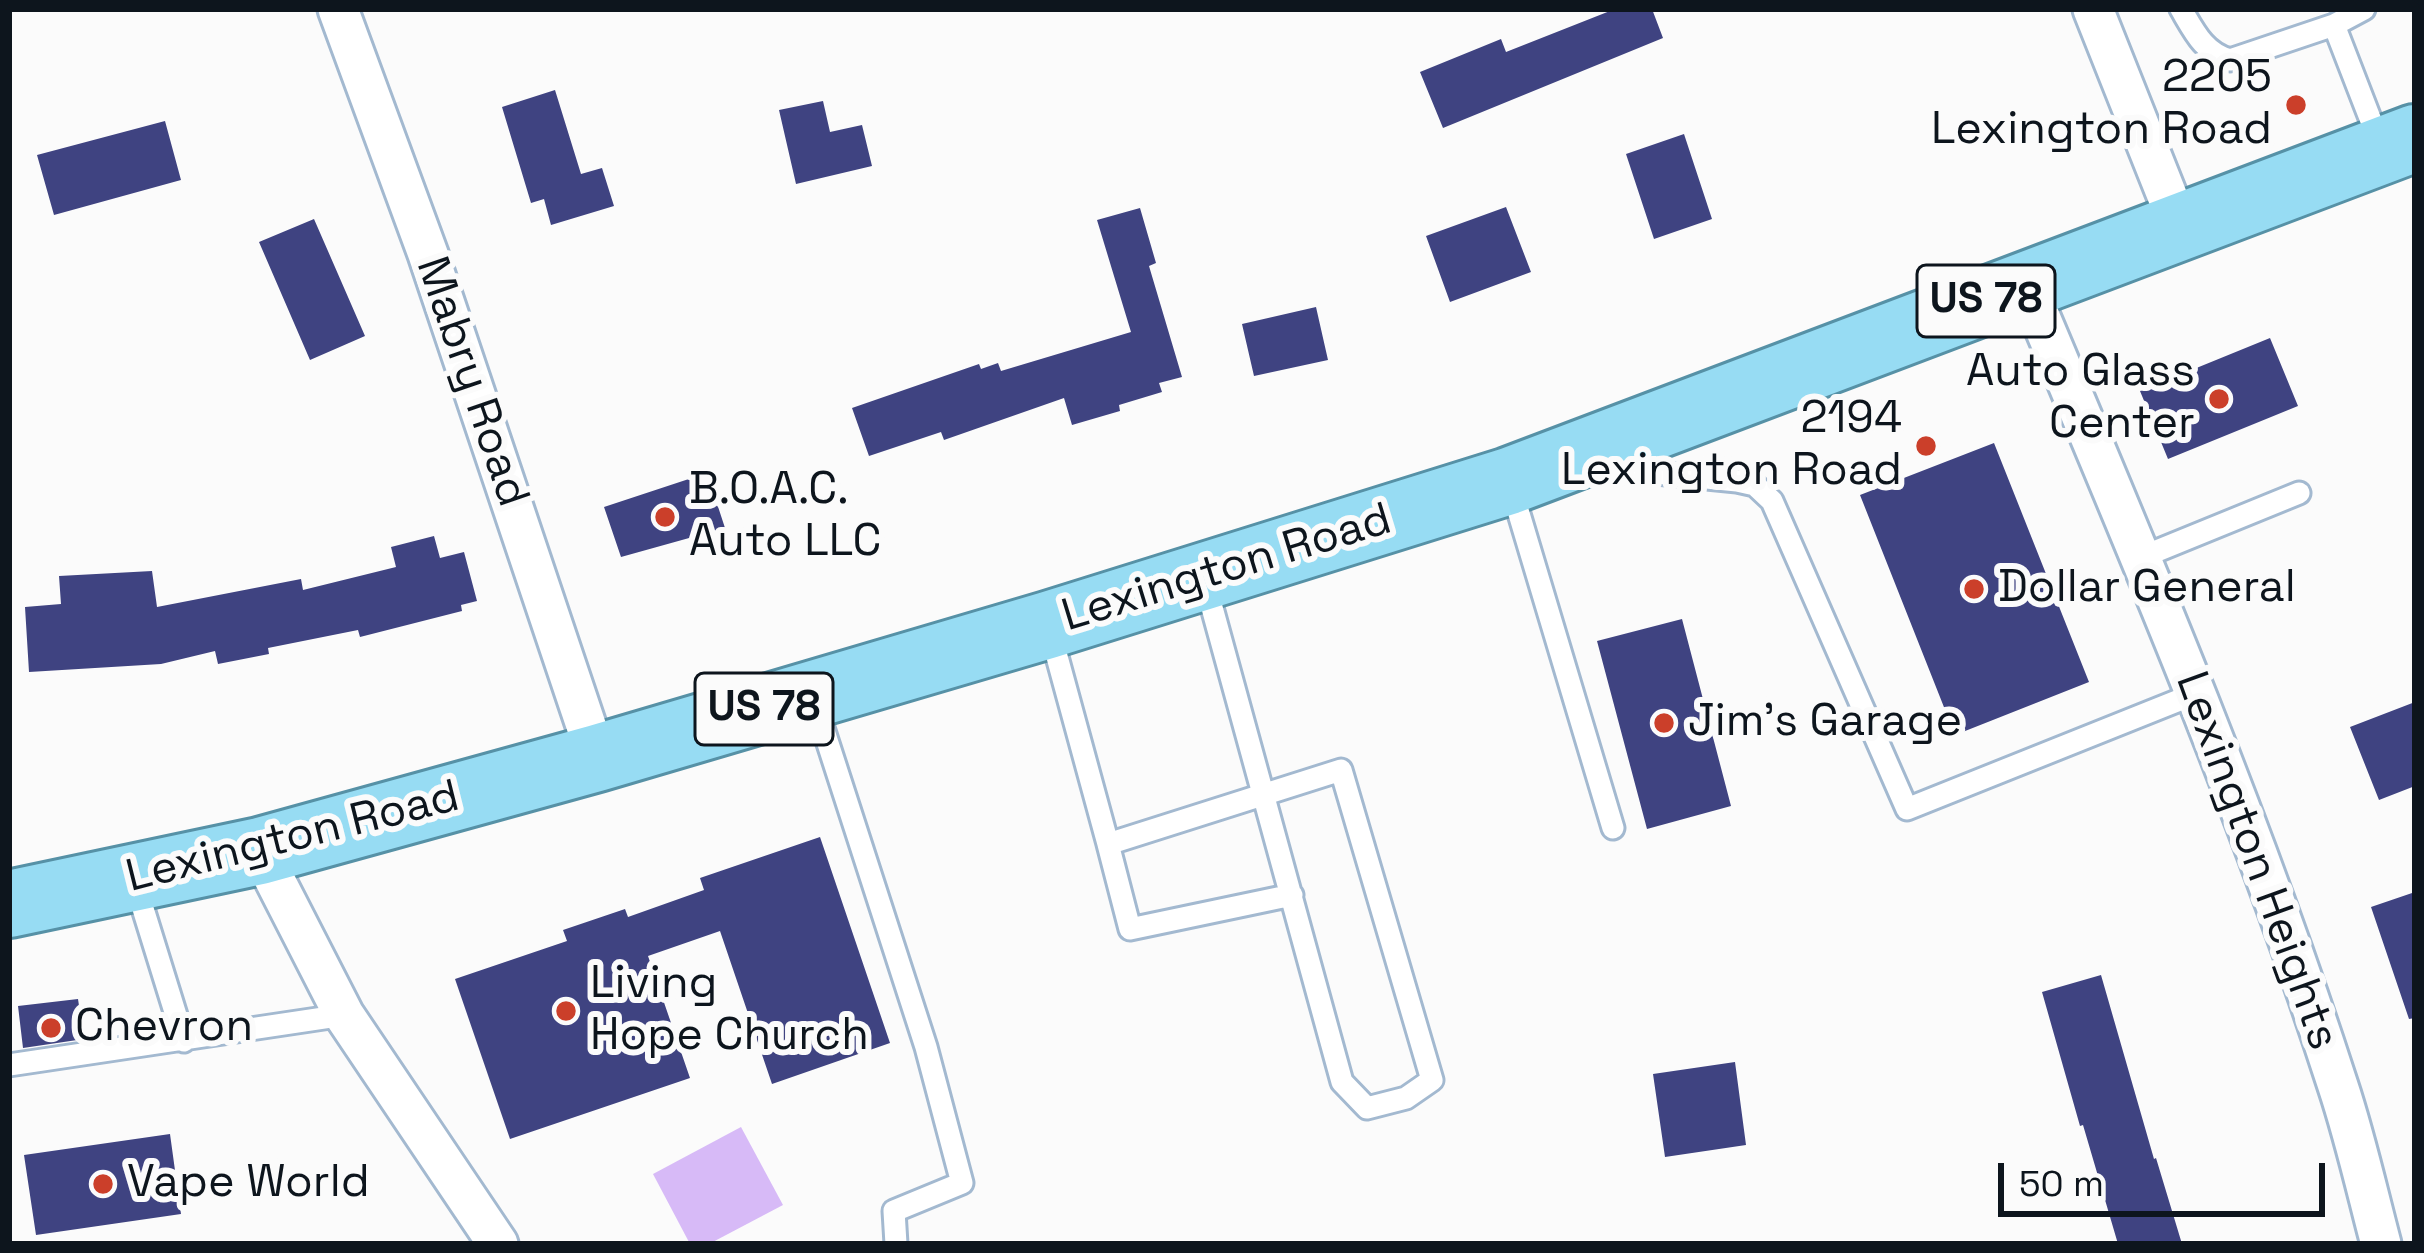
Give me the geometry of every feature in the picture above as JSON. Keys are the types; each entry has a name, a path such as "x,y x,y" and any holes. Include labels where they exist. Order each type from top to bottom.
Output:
{"highway":[{"name":"Lexington Road","path":"9,904 260,851 597,758 1203,577 1533,472 2399,144"}],"street":[{"name":"Mabry Road","path":"338,9 428,254 597,758"},
{"path":"2093,9 2180,228"},
{"name":"Lexington Heights","path":"2027,286 2197,693 2339,1089 2381,1244"},
{"path":"260,851 344,1015 498,1244"}],"lane":[{"path":"2181,9 2204,46 2230,60 2334,25 2364,9"},
{"path":"2334,25 2399,144"},
{"path":"1612,828 1533,472 1755,485 1772,501 1907,809 2197,693"},
{"path":"2142,557 2300,494"},
{"path":"1108,844 1263,794 1341,770 1432,1080 1406,1098 1367,1108 1342,1082 1292,896 1263,794 1203,577"},
{"path":"1048,625 1130,929 1292,896"},
{"path":"812,694 926,1046 962,1184 894,1211 896,1244"},
{"path":"134,880 184,1041"},
{"path":"9,1065 344,1015"}],"shaded area":[{"path":"741,1127 783,1205 709,1244 690,1244 653,1174"}],"building":[{"path":"1615,9 1652,9 1663,38 1443,128 1420,72 1501,39 1506,52"},
{"path":"555,90 581,174 602,168 614,206 551,225 544,199 531,203 502,107"},
{"path":"823,101 830,132 862,125 872,166 796,184 779,110"},
{"path":"165,121 181,180 54,215 37,155"},
{"path":"1684,134 1712,219 1654,239 1626,154"},
{"path":"1506,207 1531,272 1450,302 1426,236"},
{"path":"1140,208 1156,263 1149,266 1182,377 1159,383 1162,392 1119,405 1120,411 1072,425 1064,398 944,440 941,432 869,456 852,408 979,364 981,369 998,363 1001,371 1131,332 1097,220"},
{"path":"314,219 365,336 310,360 259,242"},
{"path":"1316,307 1328,360 1254,376 1242,324"},
{"name":"Auto Glass Center","path":"2270,338 2298,406 2168,459 2140,391"},
{"name":"Dollar General","path":"1994,443 2089,682 1955,735 1860,495"},
{"name":"B.O.A.C. Auto LLC","path":"707,473 725,528 621,557 604,507"},
{"path":"434,536 440,558 464,552 477,601 461,605 462,611 360,637 358,630 268,648 269,654 218,664 215,651 161,664 29,672 25,607 61,604 59,576 152,571 157,607 301,579 303,590 396,567 391,547"},
{"name":"Jim's Garage","path":"1682,619 1731,806 1647,829 1597,641"},
{"path":"2415,702 2415,786 2379,800 2350,727"},
{"name":"Living Hope Church","path":"820,837 890,1043 772,1084 720,931 648,956 690,1078 510,1139 455,979 567,941 563,930 625,909 628,917 704,890 700,878"},
{"path":"2415,892 2415,1018 2409,1019 2371,907"},
{"path":"2101,975 2182,1244 2118,1244 2080,1126 2042,992"},
{"name":"Chevron","path":"78,999 84,1039 23,1048 18,1006"},
{"path":"1735,1062 1746,1145 1665,1157 1653,1074"},
{"name":"Vape World","path":"170,1134 181,1214 36,1235 24,1155"}],"place":[{"name":"2205 Lexington Road","path":"2296,105"},
{"name":"Auto Glass Center","path":"2219,399"},
{"name":"2194 Lexington Road","path":"1926,446"},
{"name":"B.O.A.C. Auto LLC","path":"665,517"},
{"name":"Dollar General","path":"1974,589"},
{"name":"Jim's Garage","path":"1664,723"},
{"name":"Living Hope Church","path":"566,1011"},
{"name":"Chevron","path":"51,1028"},
{"name":"Vape World","path":"103,1184"}]}
